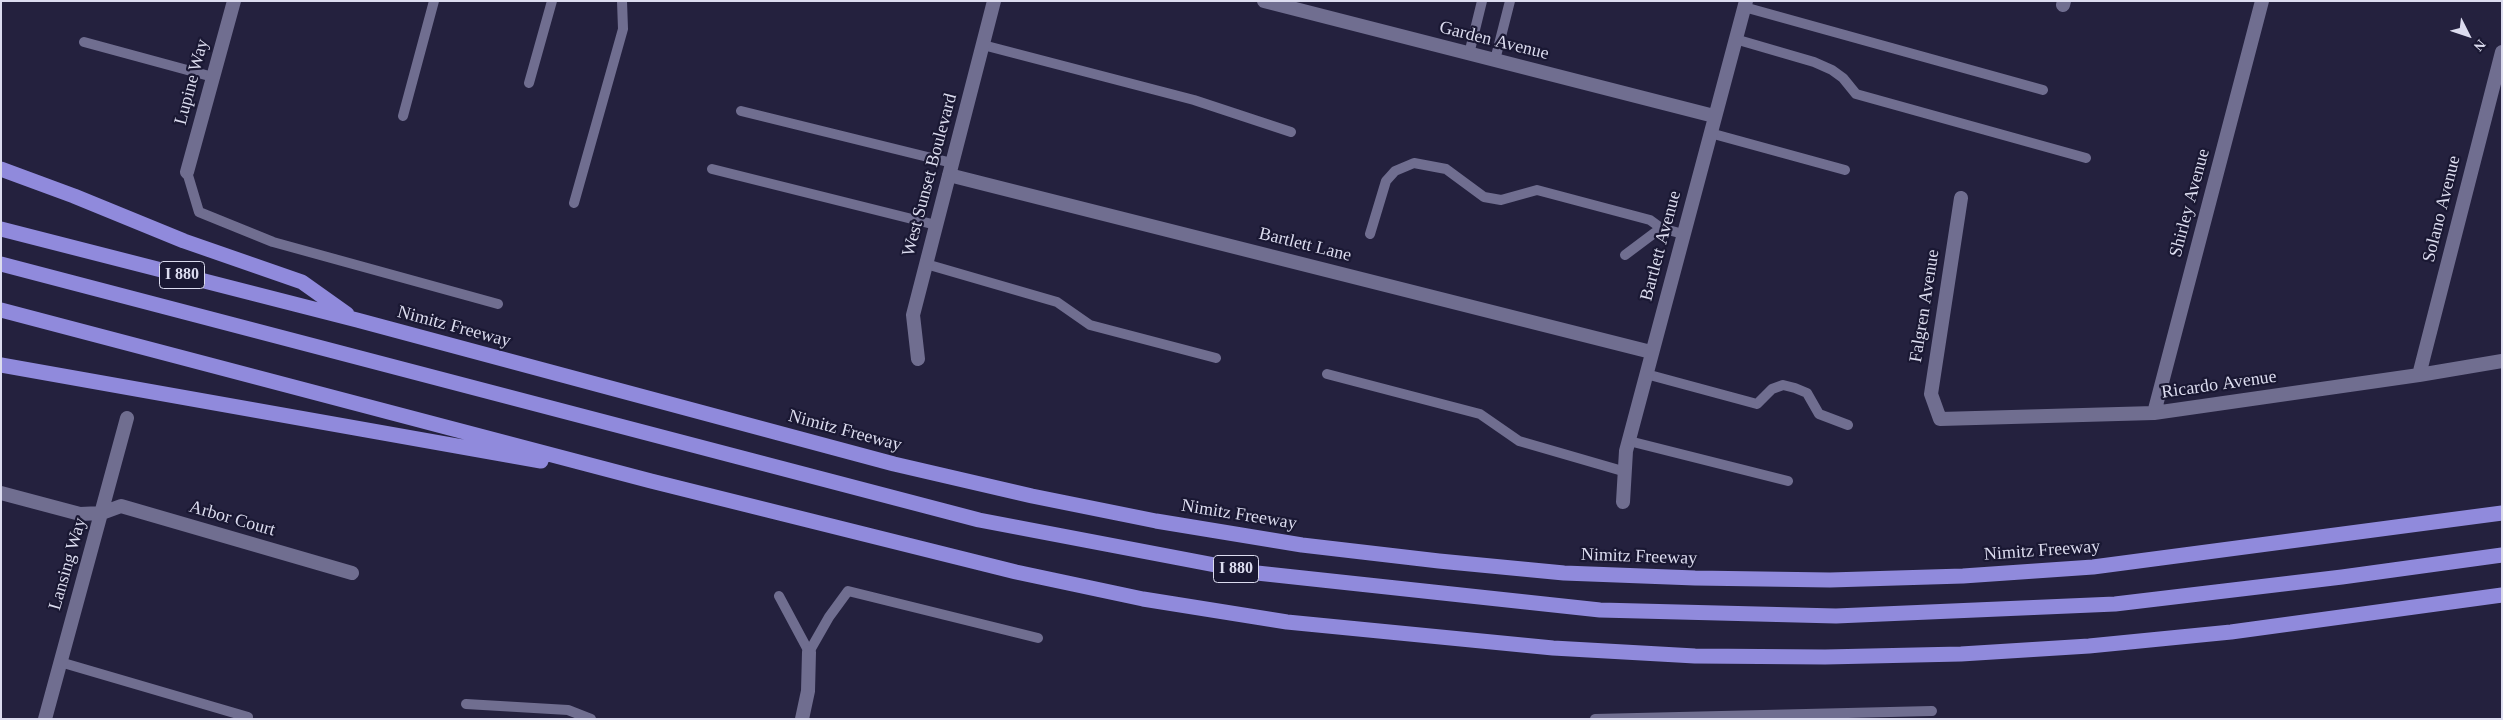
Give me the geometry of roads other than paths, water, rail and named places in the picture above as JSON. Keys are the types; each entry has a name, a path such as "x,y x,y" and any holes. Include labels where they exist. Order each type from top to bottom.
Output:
{"highway":[{"path":"1,169 74,196 184,241 302,282 357,320"},
{"name":"Nimitz Freeway","path":"1,228 357,320 894,464 1032,496 1156,521 1302,545 1564,573 1696,578 1830,580 1963,576 2112,565 2502,513"},
{"name":"I 880","path":"1,264 979,520 1257,573 1600,610 1836,616 2115,604 2342,577 2502,554"},
{"path":"1,310 651,481 1016,572 1143,599 1287,622 1553,648 1715,656 1825,657 1971,653 2089,646 2231,632 2502,595"},
{"path":"1,365 651,481"}],"street":[{"name":"Lupine Way","path":"187,172 234,1"},
{"name":"West Sunset Boulevard","path":"918,360 913,315 994,1"},
{"name":"Shirley Avenue","path":"2154,413 2262,1"},
{"name":"Garden Avenue","path":"1272,2 1714,116"},
{"name":"Bartlett Avenue","path":"1623,502 1629,441 1651,352 1745,4"},
{"name":"Solano Avenue","path":"2418,375 2502,52"},
{"name":"Bartlett Lane","path":"951,169 1651,352"},
{"name":"Falgren Avenue","path":"1940,419 1931,394 1961,198"},
{"name":"Ricardo Avenue","path":"1940,419 2154,413 2502,361"},
{"name":"Lansing Way","path":"45,719 127,418"},
{"name":"Arbor Court","path":"1,493 80,514 102,513 121,506 352,573"},
{"path":"802,719 808,691 809,652"}],"lane":[{"path":"402,116 434,1"},
{"path":"530,83 552,1"},
{"path":"574,203 622,28 622,1"},
{"path":"1469,54 1482,1"},
{"path":"1494,60 1510,1"},
{"path":"1745,4 2043,90"},
{"path":"1735,39 1814,62 1832,70 1843,78 1856,94 2086,158"},
{"path":"84,42 213,77"},
{"path":"983,45 1079,68 1194,100 1292,132"},
{"path":"741,111 951,169"},
{"path":"1710,133 1845,170"},
{"path":"1370,234 1386,181 1395,171 1414,163 1446,169 1484,197 1501,200 1537,190 1650,220 1661,228 1683,234"},
{"path":"712,169 936,225"},
{"path":"187,172 199,212 273,242 498,304"},
{"path":"1625,255 1661,228"},
{"path":"926,264 1057,302 1090,325 1216,358"},
{"path":"1327,374 1480,414 1519,441 1626,472"},
{"path":"1646,374 1757,404 1772,389 1783,386 1795,388 1807,393 1819,414 1848,425"},
{"path":"1629,441 1788,481"},
{"path":"809,652 829,617 848,591 1038,638"},
{"path":"779,596 809,652"},
{"path":"60,662 248,717"},
{"path":"466,704 568,710 591,719"},
{"path":"1595,719 1932,711"}]}
